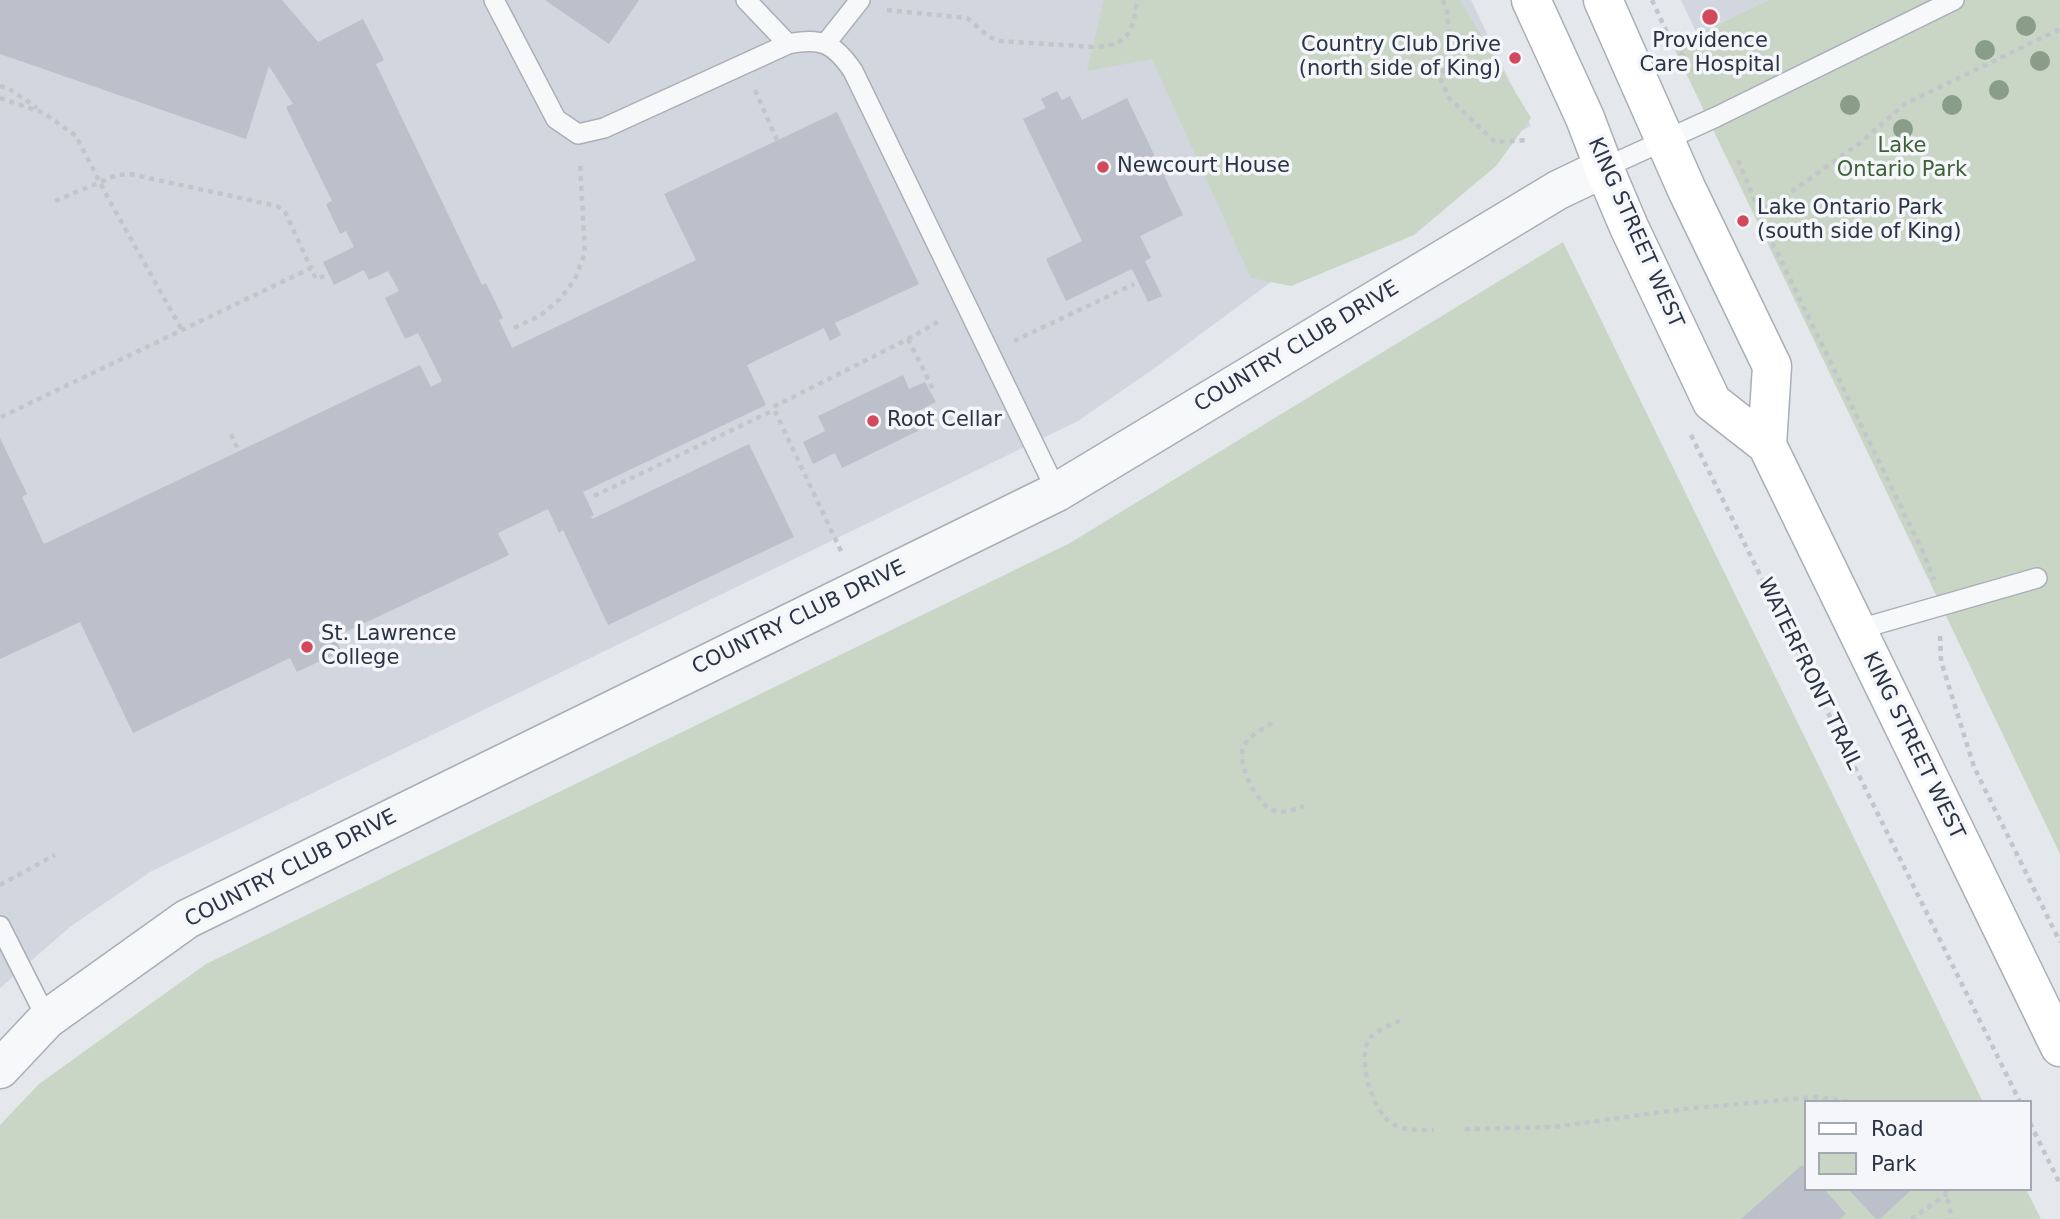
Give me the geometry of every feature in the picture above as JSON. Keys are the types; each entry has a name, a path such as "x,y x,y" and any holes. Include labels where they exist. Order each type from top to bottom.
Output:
{"main road":[{"name":"KING STREET WEST","path":"1531,0 1585,118 1629,227 1712,402 1767,445 2060,1046"},
{"name":"KING STREET WEST","path":"1603,0 1646,94 1663,140 1772,366 1767,445"}],"street":[{"name":"COUNTRY CLUB DRIVE","path":"0,1069 47,1019 187,919 1057,492 1558,190 1604,168"}],"lane":[{"path":"494,0 555,119 578,134 604,128 788,44 806,40 826,43 842,55 853,71 1057,492"},
{"path":"746,0 788,44"},
{"path":"1604,168 1716,117 1954,0"},
{"path":"826,43 868,4"},
{"path":"1856,630 2037,578"},
{"path":"0,926 47,1019"}],"path":[{"path":"868,4 967,18 998,41 1107,47 1119,43 1128,35 1134,23 1137,0"},
{"path":"1443,0 1447,11 1450,45 1441,80 1449,98 1495,142 1529,139"},
{"path":"1652,0 1669,37 1697,74"},
{"path":"1767,209 1860,143 1905,104 2060,29"},
{"path":"743,64 777,140"},
{"path":"0,86 8,88 76,136 182,330"},
{"path":"0,98 44,113"},
{"path":"514,328 541,315 560,299 576,279 585,253 578,134"},
{"path":"1738,160 1771,240 1923,552 1944,605 1940,635 1941,661 1974,767 2060,942"},
{"path":"55,201 117,175 130,174 277,206 285,212 316,279 328,274"},
{"path":"1,417 311,268"},
{"path":"989,352 1134,284"},
{"path":"594,496 774,410 773,407 941,320 946,331"},
{"path":"908,339 933,389"},
{"path":"774,410 841,551"},
{"name":"WATERFRONT TRAIL","path":"1689,431 2019,1100"},
{"path":"231,434 239,452"},
{"path":"1272,723 1252,736 1243,747 1240,761 1257,797 1270,809 1286,813 1304,806"},
{"path":"0,884 55,855"},
{"path":"1401,1021 1370,1037 1364,1051 1373,1099 1389,1122 1405,1129 1434,1130"},
{"path":"1465,1129 1554,1127 1672,1111 1815,1097 1837,1100"},
{"path":"2032,1127 2060,1184"},
{"path":"1911,1219 1946,1192 1952,1219"}],"shaded area":[{"name":"St. Lawrence College","path":"0,0 1471,0 1531,126 1444,169 1356,219 1159,365 1078,421 150,872 71,926 0,988"},
{"name":"Providence Care Hospital","path":"1681,0 1768,0 1697,34"}],"green space":[{"path":"1104,0 1460,0 1531,118 1496,166 1414,235 1291,286 1251,278 1152,59 1087,71"},
{"name":"Lake Ontario Park","path":"1768,0 2060,0 2060,854 1673,46"},
{"path":"1563,242 1982,1100 1804,1100 1804,1191 2027,1191 2041,1219 0,1219 0,1125 39,1084 206,964 1070,543"}],"building":[{"path":"0,0 282,0 318,42 363,19 384,60 376,64 482,285 486,283 503,318 499,320 512,348 696,260 664,194 837,112 919,284 835,323 841,335 830,341 824,328 747,365 766,405 583,492 594,515 591,516 592,519 749,444 794,537 608,625 563,530 559,533 548,509 498,533 509,555 335,637 341,651 297,672 290,658 133,733 80,622 0,659 0,438 27,494 22,497 44,544 420,365 431,387 442,381 418,333 405,339 385,298 399,291 388,271 369,280 364,270 334,285 323,262 354,247 346,231 340,234 326,204 332,201 286,107 293,104 269,66 246,139 0,54"},
{"path":"545,0 639,0 609,44"},
{"name":"Newcourt House","path":"1057,91 1062,100 1070,96 1082,120 1127,98 1183,215 1140,236 1151,258 1145,261 1162,296 1148,302 1132,269 1066,301 1046,259 1082,241 1023,119 1046,108 1041,99"},
{"name":"Root Cellar","path":"903,375 909,389 925,382 936,402 920,410 928,426 842,468 835,453 813,464 803,442 825,431 818,416"},
{"path":"1802,1165 1804,1191 1826,1191 1846,1214 1840,1219 1741,1219"},
{"path":"1850,1191 1910,1191 1880,1219 1876,1219"}],"place":[{"name":"Providence Care Hospital","path":"1710,17"},
{"name":"Country Club Drive (north side of King)","path":"1515,58"},
{"name":"Newcourt House","path":"1103,167"},
{"name":"Lake Ontario Park (south side of King)","path":"1743,221"},
{"name":"Root Cellar","path":"873,421"},
{"name":"St. Lawrence College","path":"307,647"}]}
